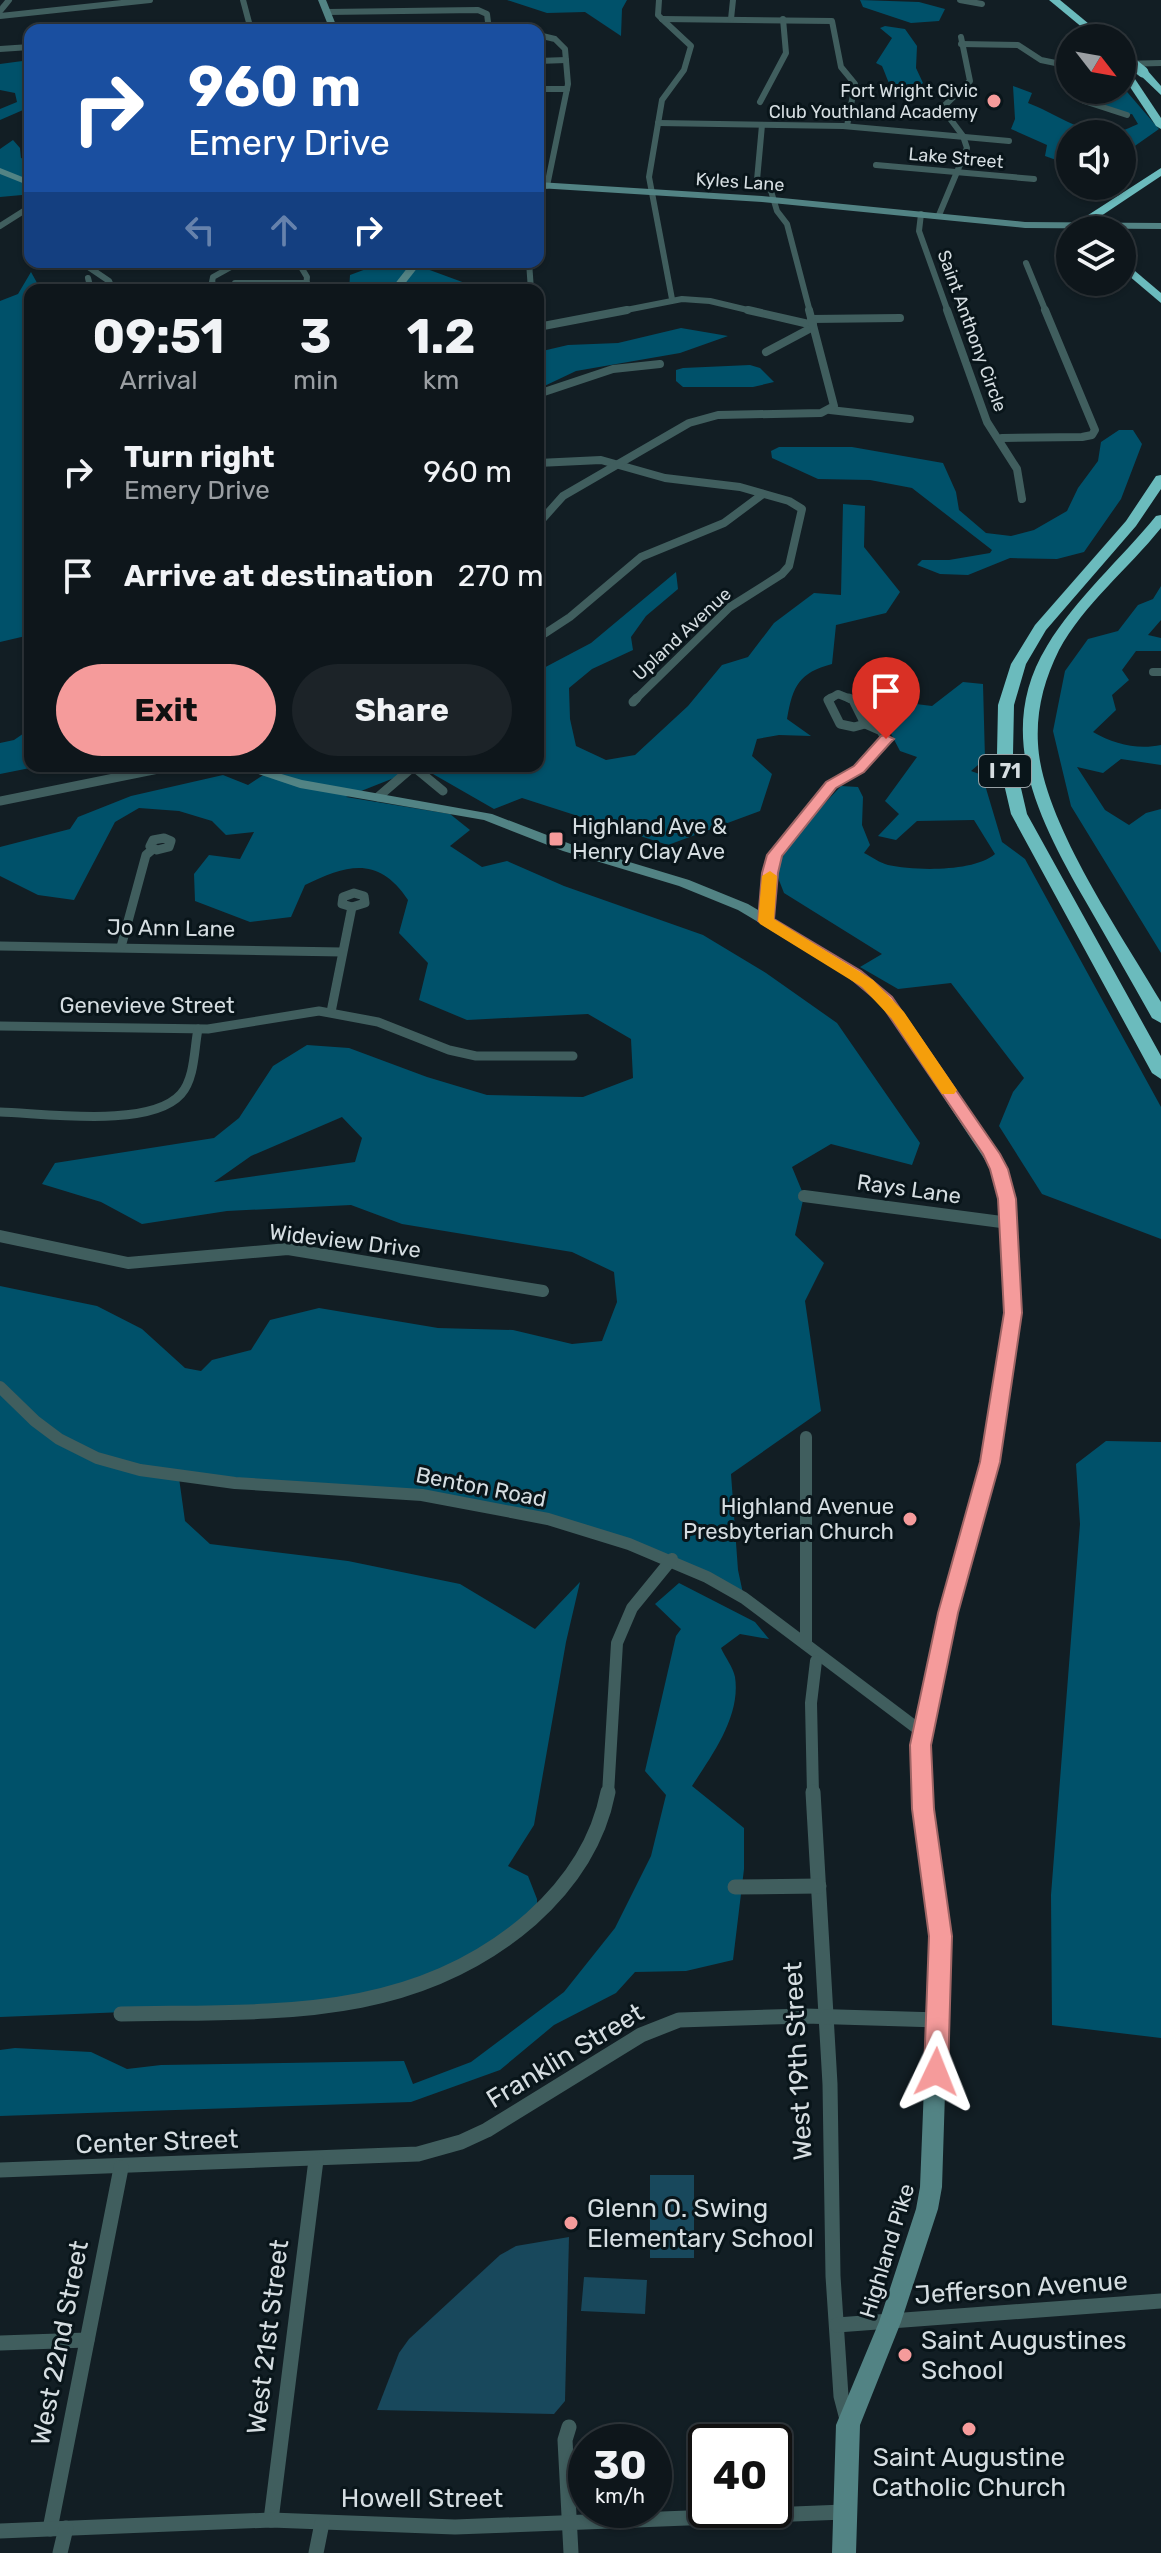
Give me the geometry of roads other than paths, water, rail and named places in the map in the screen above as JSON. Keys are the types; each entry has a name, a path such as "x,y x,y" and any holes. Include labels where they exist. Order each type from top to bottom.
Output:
{"highway":[{"path":"1039,0 1067,24"},
{"path":"1054,0 1084,24"},
{"path":"1136,68 1161,84"},
{"path":"1145,74 1161,92"},
{"path":"1136,86 1161,109"},
{"path":"1136,91 1161,126"},
{"path":"1094,216 1161,171"},
{"path":"1136,277 1161,299"},
{"name":"I 71","path":"1160,479 1131,523 1035,633 1012,678 1003,716 1002,741 1005,768 1019,814 1161,1073"},
{"name":"I 71","path":"1161,519 1070,624 1051,652 1034,695 1029,744 1032,770 1048,817 1161,1018"}],"street":[{"path":"0,14 9,0"},
{"path":"0,14 150,0"},
{"path":"243,0 249,24"},
{"path":"322,0 332,24"},
{"path":"659,0 658,15 688,41 691,48 682,73 665,92 649,177 672,299"},
{"path":"731,19 733,0"},
{"path":"960,0 982,4"},
{"path":"327,12 478,10 487,14 488,24"},
{"path":"662,19 828,20 835,23 841,67 855,84 847,126"},
{"path":"760,102 786,53 783,19"},
{"path":"544,37 561,44 566,60 567,89 544,182"},
{"path":"939,215 967,148 963,136 942,108 969,83 961,40 1018,45 1041,60 1056,63"},
{"path":"0,49 24,47"},
{"path":"544,61 566,60"},
{"path":"1136,60 1161,63"},
{"path":"544,89 567,89"},
{"path":"1093,104 1127,115"},
{"path":"658,123 847,126 1009,141"},
{"path":"762,125 757,180 771,191 777,211 787,224 834,402 830,410"},
{"name":"Lake Street","path":"876,165 1034,179"},
{"path":"0,171 24,181"},
{"name":"Kyles Lane","path":"544,186 775,200 1056,227"},
{"path":"0,226 24,211"},
{"name":"Saint Anthony Circle","path":"921,214 919,231 987,422 1002,438 1022,484 1022,499"},
{"name":"Kyles Lane","path":"1136,227 1161,226"},
{"path":"1002,438 1082,437 1092,435 1095,430 1026,263"},
{"path":"90,268 110,284"},
{"path":"214,284 213,277 229,268"},
{"path":"400,284 412,268"},
{"path":"88,278 90,284"},
{"path":"235,283 253,284"},
{"path":"544,326 672,299 710,301 812,324 900,318"},
{"path":"766,352 812,324"},
{"path":"544,391 571,379 641,363 660,364"},
{"path":"544,517 563,496 676,429 704,418 830,410 910,419"},
{"path":"544,462 584,459 619,463 654,475 731,485 763,494"},
{"path":"544,634 570,617 641,557 724,523 763,494"},
{"name":"Upland Avenue","path":"633,702 730,607 778,578 789,566 802,509 789,501 763,494"},
{"path":"766,921 770,873 775,855 831,785 859,769 886,739 881,731 865,724 849,697 838,694 828,700 840,724 854,727 865,724"},
{"path":"0,801 143,772"},
{"name":"Highland Pike","path":"261,772 300,784 487,817 543,840 711,892 766,921 855,974 887,1001 991,1154 1004,1184 1013,1313 990,1462 948,1613 922,1732 923,1809 940,1936 931,2187 927,2209 890,2322 848,2425"},
{"path":"378,797 407,772"},
{"path":"421,772 443,791"},
{"path":"121,947 146,855 153,849"},
{"path":"331,1012 352,907"},
{"name":"Jo Ann Lane","path":"0,946 342,952"},
{"name":"Genevieve Street","path":"0,1026 198,1029 232,1027 300,1013 331,1012 378,1022 461,1053 501,1058 573,1056"},
{"path":"0,1112 127,1115 163,1108 183,1091 198,1029"},
{"name":"Rays Lane","path":"804,1196 1009,1223"},
{"name":"Wideview Drive","path":"0,1236 128,1263 288,1249 543,1291"},
{"name":"Benton Road","path":"0,1387 28,1417 59,1440 135,1470 178,1478 355,1488 448,1499 579,1527 631,1542 672,1559 744,1598 922,1732"},
{"path":"806,1437 806,1644"},
{"path":"121,2014 318,2008 371,2002 443,1980 511,1939 559,1894 594,1838 610,1783 616,1641 638,1599 672,1559"},
{"name":"West 19th Street","path":"816,1661 811,1703 837,2325 841,2396 848,2425 844,2553"},
{"path":"735,1887 819,1886"},
{"name":"Franklin Street","path":"316,2160 418,2154 461,2142 511,2117 663,2025 692,2019 826,2017 939,2020"},
{"name":"Center Street","path":"0,2170 316,2160"},
{"name":"West 21st Street","path":"271,2520 316,2160"},
{"name":"West 22nd Street","path":"60,2553 58,2528 87,2340 121,2168"},
{"name":"Jefferson Avenue","path":"837,2325 1161,2301"},
{"path":"0,2343 87,2340"},
{"path":"568,2430 565,2440 568,2506"},
{"name":"Howell Street","path":"672,2518 844,2512"},
{"name":"Howell Street","path":"0,2531 271,2520 455,2527 568,2522"},
{"path":"316,2553 322,2523"},
{"path":"570,2528 571,2553"}],"place":[{"name":"Fort Wright Civic Club Youthland Academy","path":"994,101"},
{"name":"Highland Ave & Henry Clay Ave","path":"556,839"},
{"name":"Highland Avenue Presbyterian Church","path":"910,1519"},
{"name":"Glenn O. Swing Elementary School","path":"571,2223"},
{"name":"Saint Augustines School","path":"905,2355"},
{"name":"Saint Augustine Catholic Church","path":"969,2429"}]}
